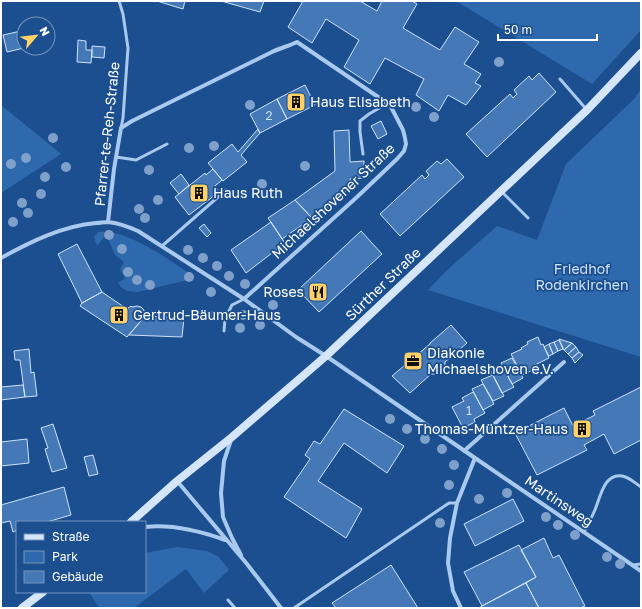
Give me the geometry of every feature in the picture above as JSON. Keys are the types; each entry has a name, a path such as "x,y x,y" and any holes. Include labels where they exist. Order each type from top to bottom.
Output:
{"street":[{"name":"Michaelshovener Straße","path":"121,128 132,121 279,48 288,47 297,42 390,105 405,138 406,144 404,151 357,197 244,299"},
{"name":"Sürther Straße","path":"132,521 177,481 326,356 587,110 641,53"},
{"name":"Pfarrer-te-Reh-Straße","path":"108,222 121,128"},
{"name":"Pfarrer-te-Reh-Straße","path":"1,258 27,244 66,229 108,222 126,226 138,231 244,299 296,337 326,356"},
{"name":"Martinsweg","path":"326,356 641,571"},
{"path":"464,450 564,362"},
{"path":"232,436 224,461 221,493 223,517 232,538 247,564"},
{"path":"461,608 453,591 448,563 450,538 457,503 475,458"},
{"path":"177,481 247,564 281,608"},
{"path":"146,527 180,528 205,533 226,540"},
{"path":"22,608 41,593"}],"lane":[{"name":"Pfarrer-te-Reh-Straße","path":"119,1 123,14 128,48 121,128"},
{"path":"560,79 587,110"},
{"path":"363,154 360,122 369,114 388,103"},
{"path":"116,157 136,160 167,144"},
{"path":"162,246 226,190"},
{"path":"500,191 528,218"},
{"path":"224,330 225,319 232,305 244,299"},
{"path":"584,532 594,513 605,484 611,478 621,476 626,477 641,487"},
{"path":"294,608 449,502 457,503"},
{"path":"633,565 641,564"},
{"path":"228,600 235,608"}],"green space":[{"path":"456,1 641,1 641,30 592,84"},
{"name":"Friedhof Rodenkirchen","path":"641,89 641,357 428,290 445,272 497,226 537,240 566,164 635,98"},
{"path":"1,105 61,154 1,193"},
{"path":"98,232 110,232 135,240 195,277 138,292 128,291 122,288 118,283 125,278 120,269 124,262 115,255 108,239 105,236 97,246 94,237"},
{"path":"177,547 207,551 219,557 229,570 204,593 186,569 134,608 99,608 90,593 146,593 146,553"}],"building":[{"path":"157,1 185,1 183,9"},
{"path":"221,1 264,1 260,12"},
{"path":"303,1 360,1 377,11 382,1 412,1 417,4 403,28 440,50 455,27 479,42 464,64 481,74 475,83 481,86 466,105 448,95 439,111 416,95 424,79 385,58 370,84 344,67 359,40 326,19 312,43 288,27"},
{"path":"16,32 16,50 7,52 3,35"},
{"path":"78,40 86,41 86,50 92,50 91,63 77,62"},
{"path":"92,46 105,47 104,58 92,57"},
{"path":"539,73 556,92 487,157 466,134 510,94 513,98 517,94 514,90 529,76 532,80"},
{"name":"Haus Elisabeth","path":"305,85 315,105 287,119 277,99"},
{"path":"277,99 287,119 260,133 250,114"},
{"path":"381,121 387,134 378,139 371,126"},
{"path":"258,129 260,133 241,155 247,162 223,181 208,163 232,144 238,152"},
{"path":"349,130 350,162 364,161 364,178 350,179 351,188 341,195 342,197 312,218 295,200 335,171 334,131"},
{"path":"447,159 464,177 400,236 380,214 422,175 425,179 429,175 426,171 437,161 441,164"},
{"name":"Haus Ruth","path":"213,169 222,180 215,186 219,192 189,215 175,197 205,173 206,175"},
{"path":"181,174 189,185 179,194 170,183"},
{"path":"295,200 312,218 282,239 268,218"},
{"path":"271,222 285,243 246,273 231,250"},
{"path":"204,224 211,233 207,237 199,228"},
{"path":"361,231 382,254 319,312 298,290"},
{"path":"77,244 102,292 82,303 58,254"},
{"name":"Gertrud-Bäumer-Haus","path":"102,292 127,309 131,306 137,306 144,310 145,316 127,337 80,306 82,303"},
{"path":"145,316 184,318 182,337 129,335"},
{"path":"451,325 467,343 445,362 445,367 436,373 437,374 431,374 410,393 392,376"},
{"path":"538,337 549,358 531,367 533,370 522,375 511,354 522,349 521,348 528,344 527,342"},
{"path":"559,339 572,343 564,350"},
{"path":"559,340 563,349 558,351 554,342"},
{"path":"554,342 558,351 553,354 549,344"},
{"path":"572,343 576,347 568,354 564,350"},
{"path":"549,344 553,354 549,356 544,347"},
{"path":"576,347 579,352 572,358 568,354"},
{"path":"29,349 31,373 34,372 37,396 25,397 20,360 15,360 14,351"},
{"path":"579,352 583,355 575,363 572,358"},
{"path":"512,358 523,378 512,384 501,363"},
{"path":"502,366 514,387 502,393 491,372"},
{"path":"493,375 504,396 493,401 481,380"},
{"path":"483,384 494,404 483,410 472,389"},
{"path":"23,385 25,397 1,400 1,387"},
{"name":"Thomas-Müntzer-Haus","path":"641,387 641,440 614,454 604,434 584,445 587,450 537,475 515,433 564,408 573,426 595,415 593,411"},
{"path":"473,392 485,413 474,419 475,422 463,428 452,407 464,401 462,398"},
{"path":"344,409 404,446 387,473 344,443 318,481 362,509 346,538 284,497 310,459 305,455 314,441 320,444"},
{"path":"53,424 67,468 52,472 45,449 48,448 41,428"},
{"path":"27,439 29,463 1,466 1,442"},
{"path":"93,455 98,474 89,476 84,457"},
{"path":"64,487 71,515 50,521 16,521 16,530 13,532 10,521 1,523 1,505"},
{"path":"513,499 524,521 475,546 464,524"},
{"path":"544,538 553,558 559,555 585,606 580,608 539,608 526,583 536,577 521,550"},
{"path":"519,545 536,577 482,606 464,572"},
{"path":"391,565 418,608 336,608 332,603"},
{"path":"526,583 539,608 479,608 482,606"}],"place":[{"name":"Haus Elisabeth","path":"296,102"},
{"name":"Haus Ruth","path":"199,193"},
{"name":"Roses","path":"318,292"},
{"name":"Gertrud-Bäumer-Haus","path":"119,315"},
{"name":"Diakonie Michaelshoven e.V.","path":"413,361"},
{"name":"Thomas-Müntzer-Haus","path":"582,429"}]}
